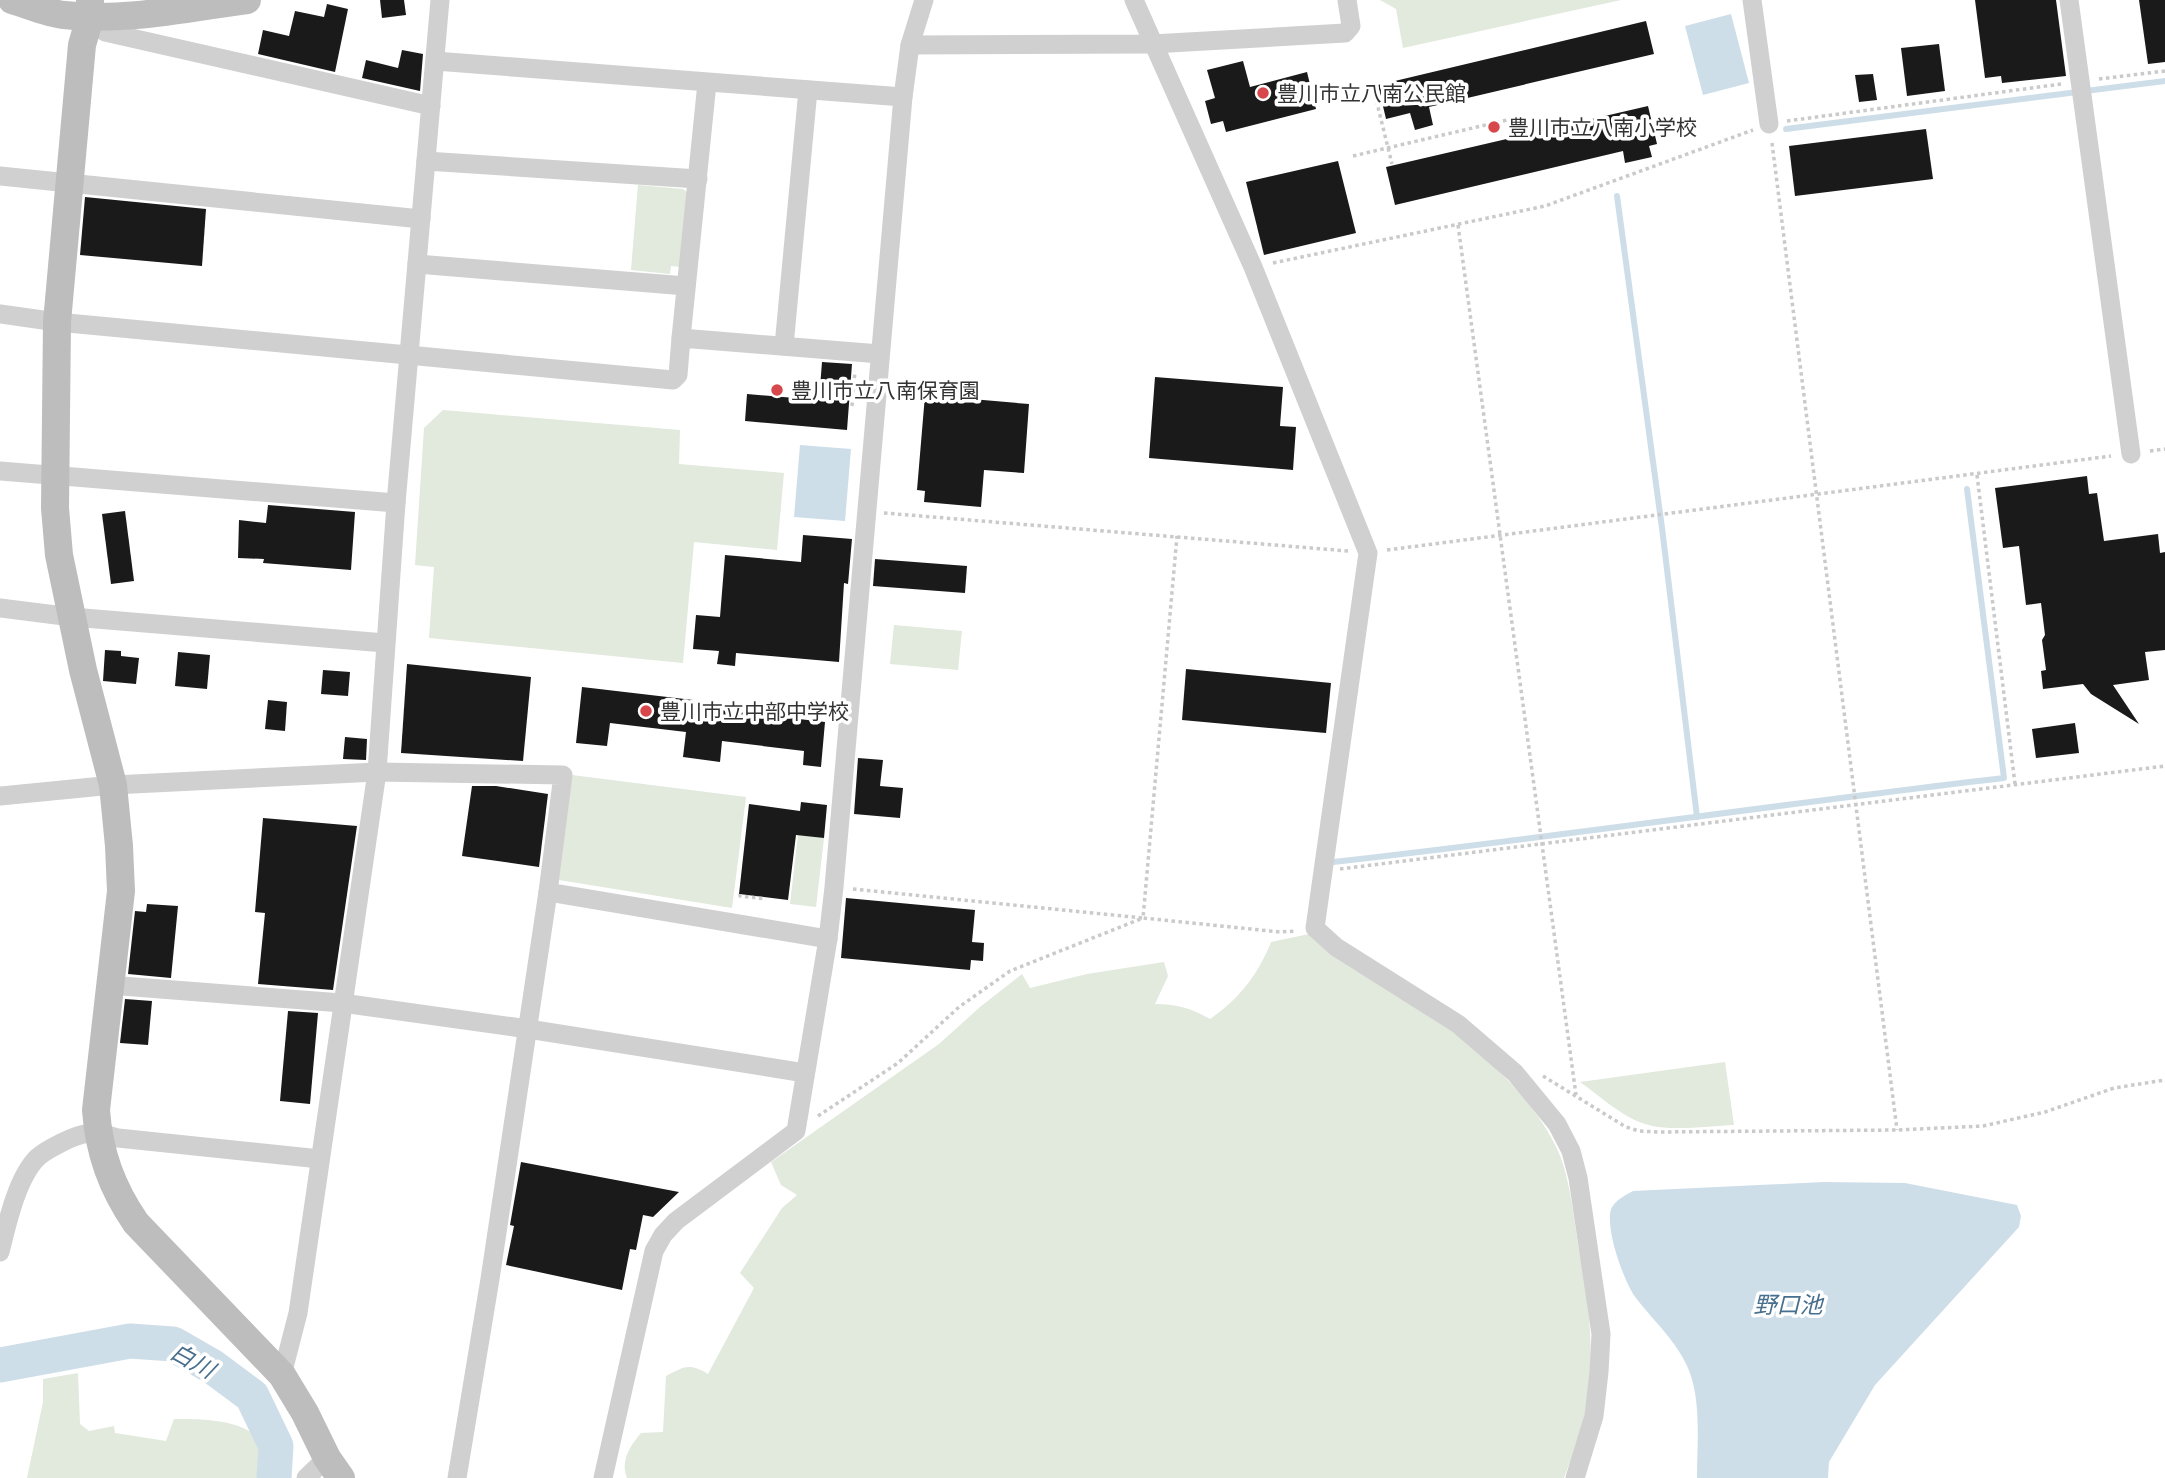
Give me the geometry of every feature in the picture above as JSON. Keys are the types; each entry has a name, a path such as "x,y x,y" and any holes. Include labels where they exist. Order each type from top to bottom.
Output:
{"street":[{"path":"12,0 61,15 90,9 115,17 247,0"},
{"path":"282,1376 298,1313 377,772 408,355 440,0"},
{"path":"603,1478 654,1251 663,1235 676,1221 796,1131 834,887 903,97 910,45 924,0"},
{"path":"1134,0 1253,268 1368,553 1315,928 1336,947 1458,1024 1515,1073 1557,1124 1571,1151 1578,1178 1601,1334 1600,1372 1594,1416 1576,1478"},
{"path":"910,45 1152,44 1345,33 1351,26 1347,0"},
{"path":"1752,0 1769,124"},
{"path":"2069,0 2131,454"},
{"path":"90,9 105,32 431,106"},
{"path":"90,9 82,45 57,322 55,508 59,555 113,785 119,846 121,891 96,1110 97,1132 106,1168 119,1198 136,1223 282,1376 334,1468 306,1478"},
{"path":"435,61 903,97"},
{"path":"0,313 57,322 673,380 678,375 707,83"},
{"path":"784,346 808,90"},
{"path":"426,161 698,179"},
{"path":"0,176 421,219"},
{"path":"417,264 686,286"},
{"path":"681,338 880,354"},
{"path":"0,471 396,503"},
{"path":"0,608 72,617 386,643"},
{"path":"0,796 113,785 377,772 563,775 528,1029 457,1478"},
{"path":"548,892 828,939"},
{"path":"109,985 342,1003 805,1073"},
{"path":"0,1252 6,1209 37,1158 74,1136 97,1132 118,1138 320,1159"}],"path":[{"path":"1253,268 1545,206 1769,124 2165,71"},
{"path":"1373,87 1392,164"},
{"path":"1353,156 1524,116"},
{"path":"1769,124 1897,1130"},
{"path":"1458,225 1576,1095"},
{"path":"852,406 855,369"},
{"path":"868,512 1368,553 2165,449"},
{"path":"1977,475 2015,784"},
{"path":"1143,918 1177,536"},
{"path":"1323,871 2165,766"},
{"path":"834,887 1280,932 1315,928"},
{"path":"740,894 766,899"},
{"path":"796,1131 898,1063 959,1007 1010,971 1143,918"},
{"path":"1540,1074 1626,1126 1639,1130 1897,1130 1983,1126 2045,1112 2114,1088 2165,1080"}],"shaded area":[{"path":"1380,0 1621,0 1403,48 1396,9"},
{"path":"638,185 683,189 688,193 680,267 671,266 670,274 631,270"},
{"path":"443,410 680,430 679,464 784,473 777,550 694,542 683,663 429,638 434,567 415,565 424,428"},
{"path":"894,625 962,631 958,670 890,664"},
{"path":"572,775 746,797 732,908 559,880"},
{"path":"798,835 824,838 816,907 790,904"},
{"path":"1309,934 1413,1002 1482,1056 1513,1085 1538,1117 1558,1151 1569,1188 1584,1275 1591,1357 1584,1418 1564,1478 627,1478 625,1460 637,1438 641,1433 663,1432 666,1376 687,1367 697,1368 708,1374 754,1288 740,1273 782,1208 797,1195 781,1185 771,1162 939,1044 1022,974 1030,988 1087,974 1164,962 1168,976 1155,1004 1183,1007 1210,1019 1230,1003 1246,985 1271,942"},
{"path":"1725,1062 1734,1125 1677,1128 1645,1124 1620,1111 1580,1082"},
{"path":"78,1373 80,1424 89,1431 114,1426 115,1433 166,1441 174,1419 225,1422 239,1426 259,1439 266,1457 265,1478 27,1478 43,1402 43,1379"}],"water":[{"path":"1731,14 1749,83 1703,95 1685,26"},
{"path":"800,445 851,449 845,521 794,517"},
{"name":"野口池","path":"1823,1182 1905,1183 2017,1205 2021,1216 2019,1227 1875,1385 1829,1462 1828,1478 1697,1478 1697,1414 1691,1376 1681,1354 1636,1298 1626,1280 1612,1239 1612,1207 1619,1199 1633,1191"}],"building":[{"path":"380,0 404,0 406,15 382,18"},
{"path":"1975,0 2056,0 2066,76 2002,83 2001,76 1985,78"},
{"path":"2139,0 2165,0 2165,62 2148,64"},
{"path":"327,4 348,9 335,72 258,54 263,30 289,36 295,11 324,17"},
{"path":"1646,21 1654,54 1429,107 1433,125 1415,130 1410,113 1386,119 1378,85"},
{"path":"1939,44 1945,91 1907,96 1901,48"},
{"path":"402,50 423,54 420,91 362,78 366,60 398,68"},
{"name":"豊川市立八南公民館","path":"1243,61 1250,87 1307,72 1316,109 1226,132 1223,121 1211,124 1205,101 1215,98 1207,70"},
{"path":"1873,74 1877,100 1859,102 1855,75"},
{"path":"1648,106 1657,144 1649,146 1652,157 1625,163 1623,151 1395,205 1386,167"},
{"path":"1926,129 1933,179 1795,196 1789,146"},
{"path":"1338,161 1356,233 1264,255 1246,182"},
{"path":"85,197 206,209 202,266 80,255"},
{"path":"822,362 852,364 847,430 745,421 747,394 819,400"},
{"path":"1155,377 1283,387 1280,426 1296,427 1293,470 1149,458"},
{"path":"925,395 1029,404 1024,473 984,470 981,507 924,502 925,491 917,490"},
{"path":"2087,476 2089,494 2097,493 2104,541 2158,534 2160,553 2165,552 2165,650 2145,652 2149,680 2113,685 2139,724 2091,694 2083,684 2043,689 2041,671 2046,670 2041,603 2026,605 2019,546 2003,548 1995,488"},
{"path":"268,505 355,512 351,570 263,563 264,559 238,558 239,520 266,523"},
{"path":"125,511 134,581 111,584 102,514"},
{"path":"803,535 852,539 848,584 844,583 839,662 736,653 735,666 717,664 719,651 693,649 696,615 720,617 725,555 801,562"},
{"path":"875,559 967,566 965,593 873,586"},
{"path":"105,650 121,651 121,656 139,658 136,684 103,681"},
{"path":"178,652 210,655 207,689 175,686"},
{"path":"407,664 531,677 523,761 401,753"},
{"path":"1186,669 1331,683 1326,733 1182,720"},
{"path":"323,670 350,672 348,696 321,694"},
{"path":"582,687 693,700 693,707 825,722 821,767 803,765 804,751 722,741 720,762 683,757 686,732 610,723 607,746 576,743"},
{"path":"268,700 287,702 285,731 265,729"},
{"path":"2075,723 2079,753 2036,758 2032,729"},
{"path":"345,737 367,739 366,760 343,759"},
{"path":"858,758 883,760 880,786 903,788 900,818 854,814"},
{"path":"472,786 496,786 548,794 539,867 462,856"},
{"path":"801,802 827,805 824,838 796,835 788,900 739,894 749,804 800,811"},
{"path":"263,818 357,826 333,990 258,984 265,913 255,912"},
{"path":"846,898 975,910 972,942 984,943 983,961 971,960 970,970 841,958"},
{"path":"147,904 178,906 171,978 128,974 135,911 146,912"},
{"path":"125,999 152,1001 148,1045 120,1043"},
{"path":"288,1011 318,1013 310,1104 280,1101"},
{"path":"521,1162 679,1192 653,1217 643,1215 636,1250 630,1249 622,1290 506,1265 514,1226 510,1225"}],"waterway":[{"path":"1786,129 2165,81"},
{"path":"1617,196 1662,528 1697,817"},
{"path":"1333,862 2004,778 1967,489"},
{"name":"白川","path":"0,1365 130,1341 173,1344 213,1367 252,1396 276,1446 274,1478"}],"place":[{"name":"豊川市立八南公民館","path":"1263,93"},
{"name":"豊川市立八南小学校","path":"1494,127"},
{"name":"豊川市立八南保育園","path":"777,390"},
{"name":"豊川市立中部中学校","path":"646,711"}]}
